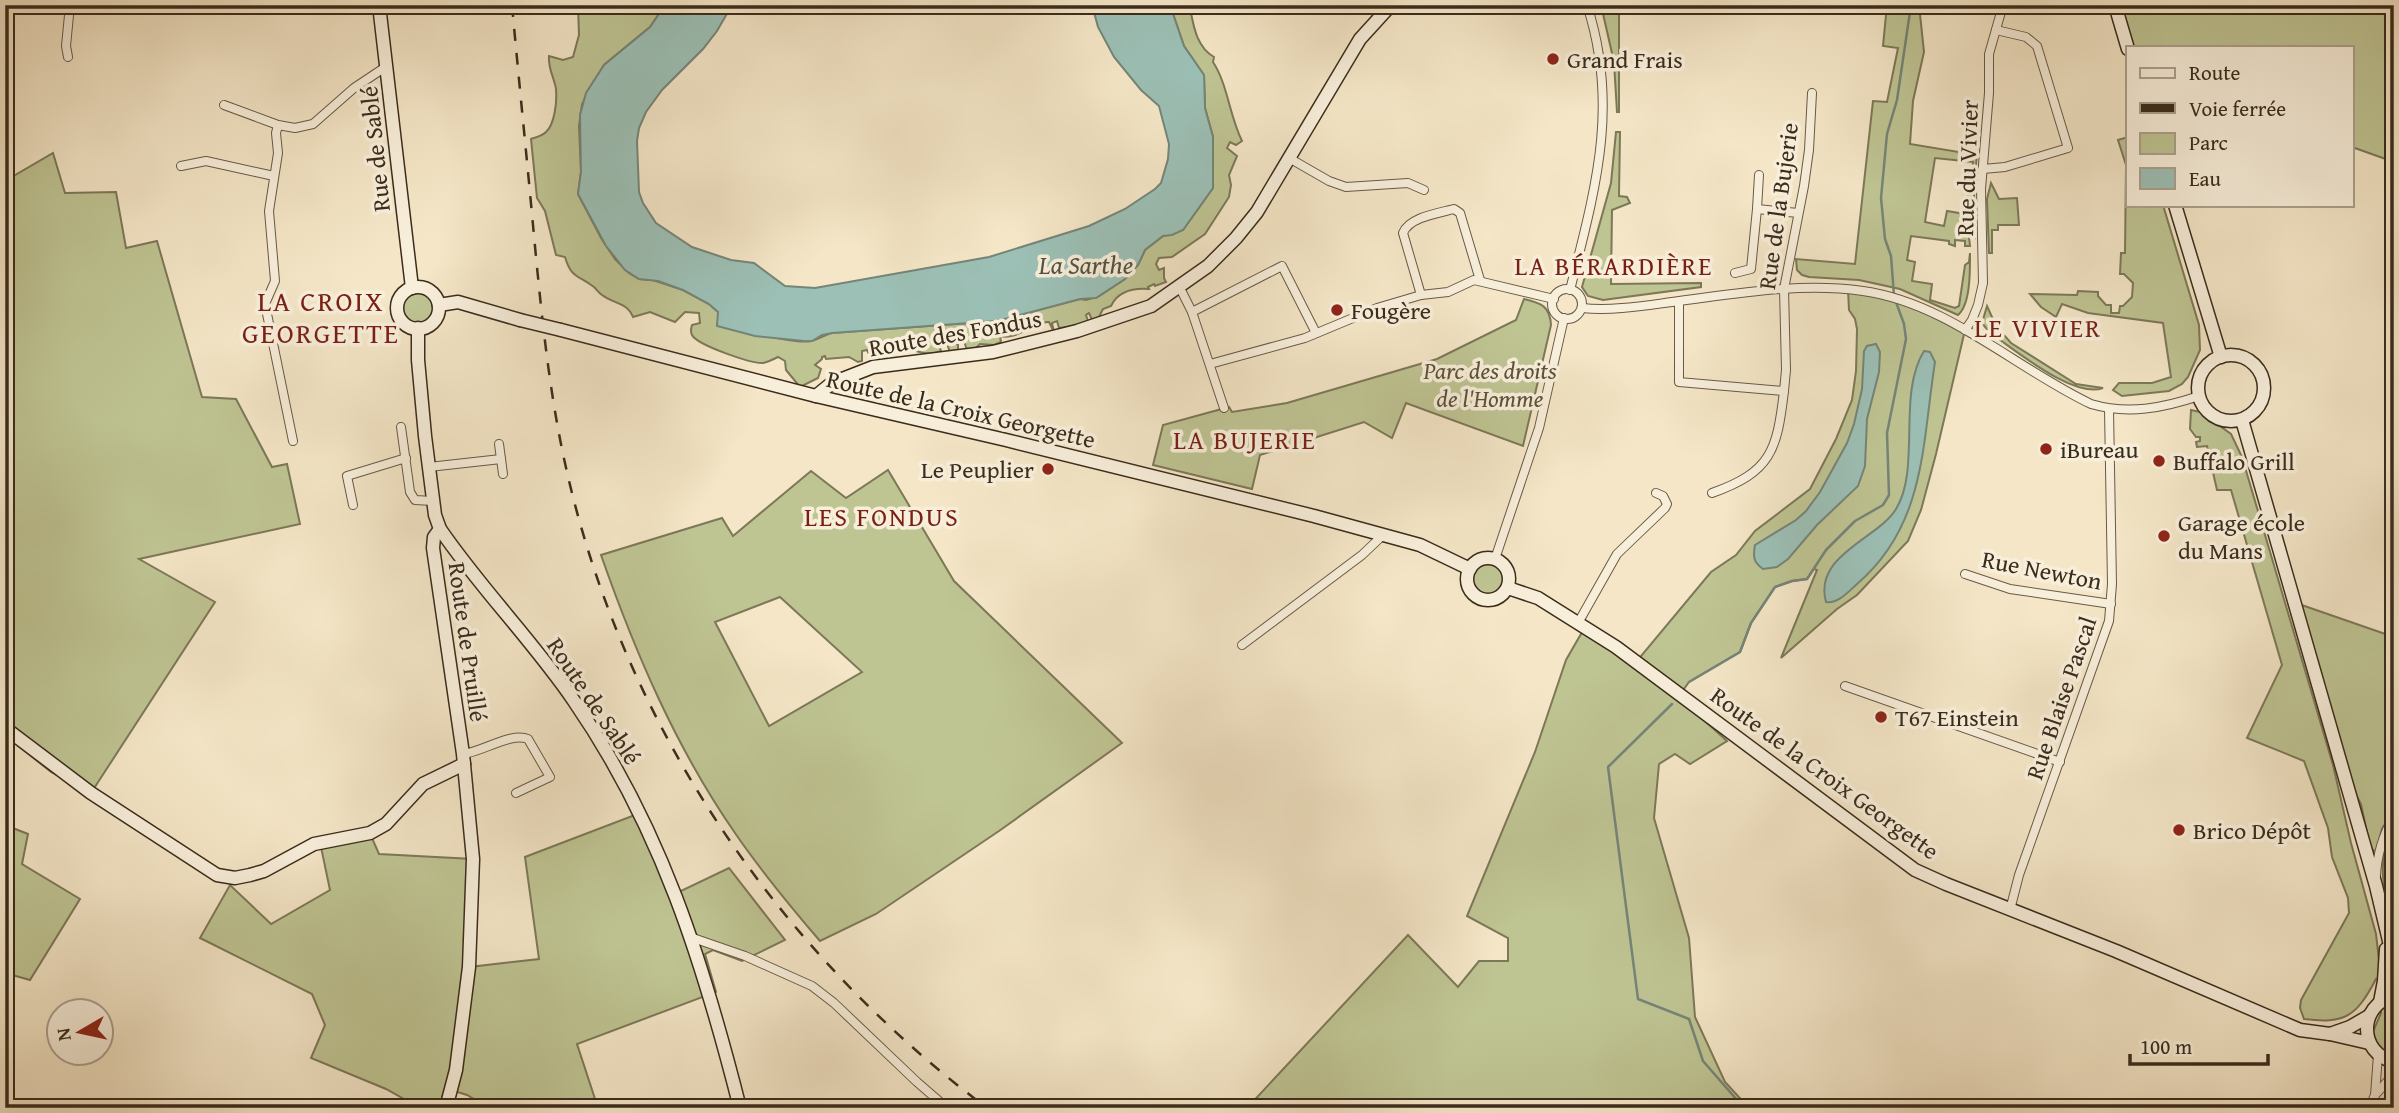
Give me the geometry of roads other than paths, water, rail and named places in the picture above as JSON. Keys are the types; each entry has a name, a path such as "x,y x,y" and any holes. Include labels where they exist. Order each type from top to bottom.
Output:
{"street":[{"path":"68,57 65,46 70,5"},
{"name":"Rue de Sablé","path":"379,5 412,288"},
{"name":"Route des Fondus","path":"816,396 832,383 873,367 993,352 1077,331 1150,306 1208,266 1257,212 1360,39 1391,5"},
{"name":"Rue du Vivier","path":"1965,330 1978,305 1983,283 1981,189 1989,54 2003,5"},
{"path":"2115,5 2127,46"},
{"path":"1570,290 1598,168 1604,122 1599,54 1587,7"},
{"path":"1983,169 2005,167 2067,148 2037,46 2026,37 1996,30"},
{"path":"224,105 278,125 295,128 313,124 354,88 387,66"},
{"name":"Rue de la Bujerie","path":"1712,494 1737,484 1756,472 1770,454 1780,427 1786,370 1784,289 1809,150 1812,93"},
{"path":"278,125 278,153 269,211 275,281 266,298 265,311 293,442"},
{"path":"1289,158 1329,181 1346,187 1408,183 1423,190"},
{"path":"181,166 206,162 274,176"},
{"path":"1735,273 1751,269 1759,175"},
{"path":"2175,206 2221,357"},
{"path":"1421,296 1404,239 1404,228 1415,221 1450,210 1454,209 1460,213 1480,280"},
{"path":"1757,209 1798,213"},
{"path":"1192,312 1282,266 1316,333"},
{"path":"1210,364 1316,333 1377,308 1448,292 1467,282 1480,280 1553,299"},
{"path":"1179,286 1192,312 1224,408"},
{"path":"424,287 429,290 439,305 436,318 425,327 406,324 398,314 401,295 412,288 424,287"},
{"path":"1582,308 1579,295 1570,290 1559,292 1553,299 1553,309 1564,318 1573,318 1582,308 1617,309 1784,289 1863,291 1908,303 1965,330 2077,397 2109,409 2161,407 2199,396"},
{"name":"Route de la Croix Georgette","path":"439,305 458,302 816,396 1189,484 1420,545 1470,569"},
{"path":"1679,302 1679,382 1783,391"},
{"path":"1495,559 1539,428 1564,318"},
{"name":"Route de Sablé","path":"418,328 418,360 429,467 440,529 552,670 590,724 620,776 652,838 693,938 740,1108"},
{"path":"2232,355 2242,358 2256,367 2262,377 2262,400 2255,411 2242,420 2227,421 2213,416 2199,396 2199,382 2204,370 2221,357 2232,355"},
{"name":"Rue Blaise Pascal","path":"2010,909 2019,875 2109,621 2109,409"},
{"path":"2242,420 2376,886 2394,962"},
{"path":"401,427 412,496 419,501 433,501"},
{"path":"499,444 503,474"},
{"path":"353,505 347,475 405,458"},
{"path":"429,467 501,460"},
{"path":"1577,623 1618,554 1665,508 1665,499 1656,493"},
{"name":"Route de Pruillé","path":"440,529 434,537 433,548 464,759 473,859 469,967 456,1070 446,1108"},
{"path":"1242,645 1362,555 1382,536"},
{"path":"1481,559 1495,559 1501,562 1509,574 1508,588 1498,598 1486,601 1469,589 1468,575 1470,569 1481,559"},
{"name":"Rue Newton","path":"1965,574 2010,589 2111,604"},
{"name":"Route de la Croix Georgette","path":"1508,588 1538,598 1667,683 1915,870 2116,951 2300,1030 2369,1043"},
{"path":"1845,687 2060,762"},
{"path":"5,729 91,793 217,875 235,878 264,871 314,844 370,833 386,824 423,784 475,753 518,736 528,739 550,777 516,793"},
{"path":"2376,886 2384,832 2394,816"},
{"path":"693,938 745,956 811,986 834,1003 947,1108"},
{"path":"2330,1034 2369,1016 2380,1002 2387,938"},
{"path":"2380,1002 2394,996"},
{"path":"2369,1016 2366,1030 2369,1043 2378,1055 2394,1062"},
{"path":"2370,1108 2375,1095 2378,1055"},
{"path":"2375,1095 2394,1074"}],"water":[{"name":"La Sarthe","path":"665,5 732,5 703,49 662,90 646,112 637,141 639,192 643,203 656,223 692,247 731,260 754,263 785,286 815,288 989,257 1089,226 1125,209 1155,189 1161,183 1169,144 1159,106 1141,90 1114,57 1098,27 1092,5 1170,5 1184,46 1204,75 1205,108 1213,137 1213,188 1183,230 1163,236 1145,250 1138,265 1125,279 1096,298 1080,299 997,321 832,333 812,341 755,336 717,326 718,312 709,304 683,290 658,281 639,279 625,270 606,246 578,194 581,172 580,115 586,93 604,65 650,27"},
{"path":"1876,344 1880,352 1879,372 1867,419 1865,466 1858,486 1817,525 1788,559 1777,567 1763,569 1754,558 1755,545 1806,511 1820,492 1847,443 1862,389 1864,351 1867,346"},
{"path":"1924,351 1930,352 1935,362 1923,453 1909,509 1880,561 1843,597 1826,602 1825,586 1829,572 1849,549 1887,520 1896,509 1903,492 1909,453 1912,388 1916,368"}],"waterway":[{"path":"1894,296 1891,256 1885,239 1881,198 1887,134 1897,100 1911,5"},
{"path":"1689,682 1740,652 1751,623 1775,587 1807,579 1826,550 1855,521 1883,505 1889,495 1887,433 1906,339 1896,302"},
{"path":"1672,704 1608,767 1638,999 1689,1019 1703,1061 1744,1108"}],"railway":[{"path":"512,5 542,318 558,427 588,551 622,644 665,734 715,819 773,900 838,975 910,1045 987,1108"}],"place":[{"name":"Grand Frais","path":"1553,59"},
{"name":"Fougère","path":"1337,310"},
{"name":"iBureau","path":"2046,449"},
{"name":"Buffalo Grill","path":"2159,461"},
{"name":"Le Peuplier","path":"1048,469"},
{"name":"Garage école du Mans","path":"2164,536"},
{"name":"T67 Einstein","path":"1881,717"},
{"name":"Brico Dépôt","path":"2179,830"}],"district":[{"name":"LA BÉRARDIÈRE","path":"1614,265"},
{"name":"LA CROIX GEORGETTE","path":"321,316"},
{"name":"LE VIVIER","path":"2038,327"},
{"name":"LA BUJERIE","path":"1245,439"},
{"name":"LES FONDUS","path":"882,516"}],"park label":[{"name":"Parc des droits de l'Homme","path":"1490,384"}]}
